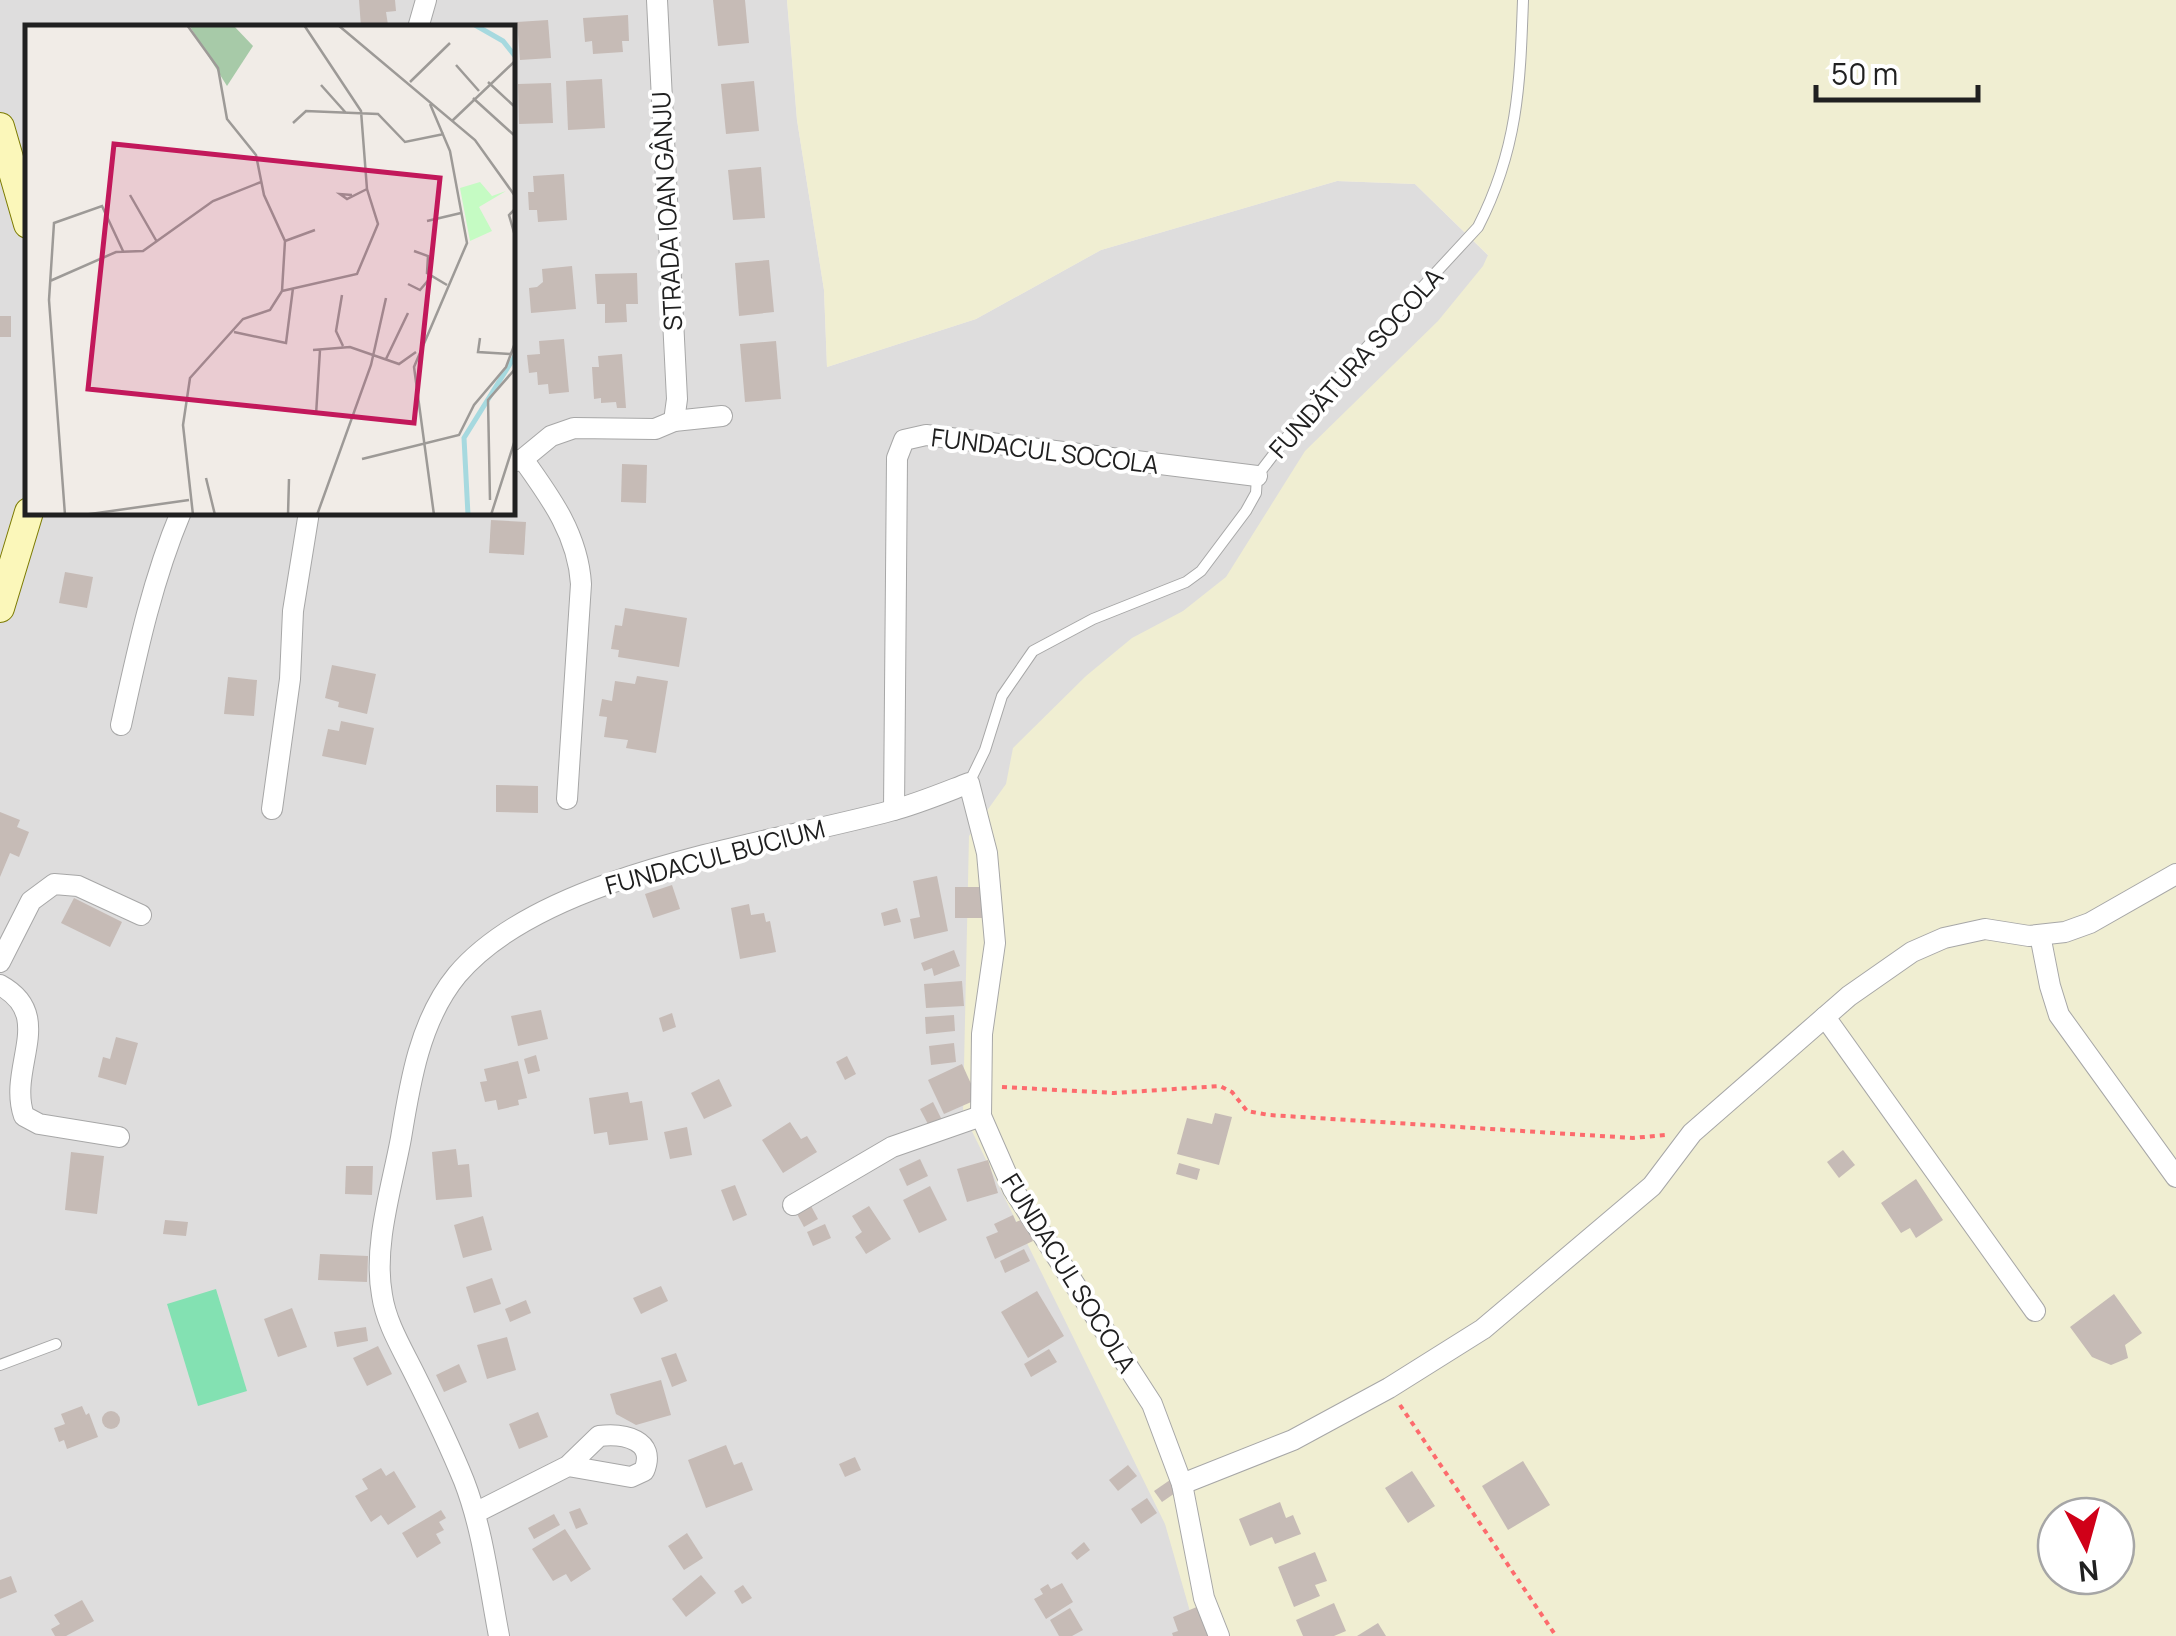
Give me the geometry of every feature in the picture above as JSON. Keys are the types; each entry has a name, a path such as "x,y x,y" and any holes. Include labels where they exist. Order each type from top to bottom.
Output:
{"main road":[{"path":"0,128 25,214"},
{"path":"0,608 29,515"}],"street":[{"path":"419,25 426,0"},
{"name":"STRADA IOAN GÂNJU","path":"657,0 677,398 674,421"},
{"path":"567,800 582,584 580,557 559,513 518,460 551,436 574,428 655,429 674,421 722,416"},
{"name":"FUNDACUL SOCOLA","path":"894,810 896,458 904,440 926,434 1257,476"},
{"path":"122,725 144,617 180,515"},
{"path":"272,809 308,515"},
{"name":"FUNDACUL SOCOLA","path":"969,784 987,854 995,943 982,1034 981,1116 1012,1189 1152,1404 1182,1484 1204,1598 1219,1636"},
{"name":"FUNDACUL BUCIUM","path":"499,1636 475,1512 388,1322 381,1293 380,1261 406,1108 430,1018 457,976 485,949 530,919 569,900 638,874 894,810 969,784"},
{"path":"1182,1484 1293,1440 1389,1388 1483,1329 1652,1186 1692,1133 1824,1017 1912,952 1944,938 1985,929 2040,936 2090,923 2176,874"},
{"path":"0,962 31,901 54,884 78,886 141,916"},
{"path":"2040,936 2059,1015 2176,1177"},
{"path":"0,986 23,1000 28,1013 20,1092 24,1116 39,1124 119,1137"},
{"path":"1824,1017 2035,1311"},
{"path":"793,1205 892,1146 981,1116"},
{"path":"475,1512 568,1466"}],"lane":[{"name":"FUNDĂTURA SOCOLA","path":"969,784 1002,696 1034,651 1094,619 1186,582 1201,571 1251,502 1257,476 1303,416 1478,227 1497,190 1510,146 1521,74 1524,0"},
{"path":"0,1365 56,1344"}],"path":[{"path":"982,1086 1114,1094 1220,1086 1232,1092 1247,1111 1269,1114 1633,1138 1692,1133"},
{"path":"1389,1388 1556,1636"}],"shaded area":[{"path":"0,0 787,0 797,120 824,290 827,367 976,319 1101,250 1337,181 1415,184 1503,270 1781,1636 0,1636"},
{"path":"787,0 2176,0 2176,1636 1197,1636 1165,1524 963,1113 969,836 1006,784 1013,748 1086,676 1132,638 1183,611 1226,577 1305,451 1438,321 1488,255 1415,184 1337,181 1101,250 976,319 827,367 824,290 797,120"}],"green space":[{"path":"216,1289 247,1391 198,1406 167,1304"}],"building":[{"path":"359,0 395,0 396,11 386,12 388,25 361,25"},
{"path":"713,0 745,0 749,43 718,46"},
{"path":"628,15 629,41 622,41 623,52 593,54 592,41 585,42 583,18"},
{"path":"548,20 551,58 520,60 517,22"},
{"path":"602,79 605,128 568,130 566,81"},
{"path":"754,81 759,131 726,134 721,84"},
{"path":"551,83 553,123 519,124 518,84"},
{"path":"761,167 765,218 733,220 728,170"},
{"path":"564,174 567,220 538,222 537,210 529,210 528,192 534,192 533,176"},
{"path":"769,260 774,312 739,316 735,263"},
{"path":"572,266 576,309 531,313 529,288 543,282 542,269"},
{"path":"637,273 638,304 626,304 627,322 605,323 605,304 597,304 595,274"},
{"path":"0,316 11,316 11,337 0,337"},
{"path":"564,339 569,392 549,394 548,384 538,385 537,372 529,373 527,355 540,354 539,341"},
{"path":"776,341 781,399 745,402 740,344"},
{"path":"622,354 626,408 617,408 616,402 601,403 601,398 594,399 592,367 599,367 598,356"},
{"path":"622,464 647,465 646,503 621,502"},
{"path":"491,520 526,522 524,555 489,553"},
{"path":"65,572 93,577 87,608 59,603"},
{"path":"625,608 687,618 679,667 618,657 619,650 611,649 615,625 622,626"},
{"path":"332,665 376,674 367,714 338,707 339,702 325,698"},
{"path":"637,676 668,681 656,753 626,748 628,740 604,737 607,717 599,716 602,699 612,701 615,681 635,684"},
{"path":"228,677 257,680 254,716 224,714"},
{"path":"341,721 374,728 366,765 322,756 328,729 339,731"},
{"path":"496,785 538,786 538,813 496,812"},
{"path":"0,812 20,820 17,827 29,832 19,857 10,853 0,877"},
{"path":"937,876 948,931 914,939 910,919 920,917 913,881"},
{"path":"672,885 680,909 653,918 645,894"},
{"path":"955,887 982,887 982,918 955,918"},
{"path":"74,898 122,922 110,947 61,923"},
{"path":"749,904 751,915 764,913 766,922 770,921 776,952 740,959 731,908"},
{"path":"897,908 901,922 884,926 881,913"},
{"path":"954,950 960,966 934,976 932,968 924,971 921,963"},
{"path":"962,981 964,1006 926,1008 924,984"},
{"path":"541,1010 548,1039 518,1046 511,1016"},
{"path":"672,1013 676,1027 663,1032 659,1018"},
{"path":"954,1015 955,1031 926,1034 925,1017"},
{"path":"116,1037 138,1043 126,1085 98,1077 103,1057 110,1059"},
{"path":"954,1043 956,1062 931,1065 929,1046"},
{"path":"536,1055 540,1071 528,1074 524,1059"},
{"path":"847,1056 856,1074 845,1080 836,1062"},
{"path":"518,1061 527,1098 518,1100 519,1105 498,1110 496,1100 485,1102 480,1082 487,1081 484,1069"},
{"path":"962,1064 978,1099 944,1114 928,1080"},
{"path":"719,1079 732,1106 704,1119 691,1093"},
{"path":"628,1092 630,1103 642,1101 648,1140 609,1145 607,1132 594,1134 589,1098"},
{"path":"933,1102 942,1120 929,1126 920,1109"},
{"path":"1215,1113 1232,1117 1219,1165 1177,1154 1187,1118 1212,1124"},
{"path":"790,1122 801,1139 807,1136 817,1152 783,1173 762,1140"},
{"path":"687,1127 692,1155 670,1159 664,1132"},
{"path":"456,1149 458,1165 469,1164 472,1197 436,1200 432,1152"},
{"path":"1843,1150 1855,1165 1839,1178 1827,1162"},
{"path":"71,1152 104,1156 97,1214 65,1210"},
{"path":"920,1159 928,1176 907,1186 899,1169"},
{"path":"988,1160 998,1193 967,1202 957,1169"},
{"path":"1179,1163 1200,1169 1197,1180 1176,1174"},
{"path":"346,1166 373,1166 372,1195 345,1194"},
{"path":"1916,1179 1943,1220 1916,1238 1910,1228 1901,1233 1881,1203"},
{"path":"735,1185 747,1215 733,1221 721,1190"},
{"path":"930,1186 947,1220 919,1233 903,1200"},
{"path":"811,1206 818,1219 804,1227 797,1214"},
{"path":"869,1206 891,1239 866,1254 855,1237 862,1232 852,1216"},
{"path":"1013,1215 1016,1222 1023,1219 1033,1241 995,1259 986,1237 998,1232 994,1224"},
{"path":"483,1216 492,1250 463,1258 454,1225"},
{"path":"165,1220 188,1222 186,1236 163,1234"},
{"path":"825,1224 831,1238 813,1246 807,1232"},
{"path":"1024,1249 1030,1261 1005,1273 1000,1261"},
{"path":"320,1254 368,1256 367,1282 318,1280"},
{"path":"492,1278 501,1304 474,1313 466,1287"},
{"path":"661,1286 668,1301 641,1314 633,1298"},
{"path":"1037,1291 1064,1336 1028,1358 1001,1312"},
{"path":"2114,1294 2142,1333 2125,1345 2128,1358 2111,1365 2092,1357 2070,1327"},
{"path":"526,1300 531,1313 510,1322 505,1309"},
{"path":"292,1308 307,1347 278,1357 264,1319"},
{"path":"366,1327 368,1341 337,1347 334,1332"},
{"path":"507,1337 516,1370 487,1379 477,1345"},
{"path":"378,1346 392,1374 367,1386 353,1358"},
{"path":"1049,1349 1057,1362 1031,1377 1024,1364"},
{"path":"676,1353 687,1381 672,1387 661,1358"},
{"path":"459,1364 467,1382 444,1392 436,1375"},
{"path":"661,1380 671,1415 636,1425 616,1414 610,1394"},
{"path":"82,1406 86,1415 89,1413 98,1437 67,1449 64,1440 59,1442 54,1428 65,1424 61,1414"},
{"path":"111,1411 118,1413 118,1427 111,1429 104,1427 102,1420 104,1413"},
{"path":"538,1412 548,1437 519,1449 509,1424"},
{"path":"726,1445 734,1465 742,1462 753,1490 706,1508 688,1460"},
{"path":"855,1457 861,1470 845,1477 839,1464"},
{"path":"1523,1461 1550,1505 1508,1530 1482,1486"},
{"path":"1128,1465 1137,1476 1118,1491 1109,1480"},
{"path":"381,1468 386,1476 394,1471 416,1507 388,1525 381,1515 371,1522 355,1496 368,1489 362,1479"},
{"path":"1412,1471 1435,1506 1408,1523 1385,1488"},
{"path":"1170,1480 1178,1491 1162,1502 1154,1491"},
{"path":"1147,1498 1157,1513 1141,1524 1131,1509"},
{"path":"1280,1502 1286,1518 1293,1515 1301,1534 1275,1544 1272,1537 1250,1546 1239,1519"},
{"path":"580,1508 588,1524 576,1529 569,1512"},
{"path":"441,1510 446,1518 439,1522 444,1530 436,1534 441,1543 417,1558 402,1533"},
{"path":"554,1514 560,1525 534,1539 528,1528"},
{"path":"565,1529 591,1569 571,1582 566,1574 553,1581 532,1549"},
{"path":"687,1533 703,1558 684,1570 668,1546"},
{"path":"1084,1542 1090,1550 1077,1560 1071,1553"},
{"path":"1315,1552 1327,1581 1315,1585 1320,1596 1294,1607 1278,1567"},
{"path":"701,1575 716,1593 686,1617 672,1599"},
{"path":"11,1576 17,1592 0,1599 0,1580"},
{"path":"1062,1583 1073,1602 1046,1619 1034,1599 1043,1594 1040,1589 1048,1584 1051,1589"},
{"path":"743,1585 752,1598 742,1604 734,1591"},
{"path":"82,1600 94,1621 66,1636 55,1636 51,1629 60,1624 54,1615"},
{"path":"1334,1603 1346,1631 1334,1636 1303,1636 1296,1620"},
{"path":"1199,1606 1212,1636 1173,1636 1178,1631 1173,1617"},
{"path":"1070,1608 1083,1630 1072,1636 1059,1636 1050,1620"},
{"path":"1378,1623 1386,1636 1357,1636"}]}
